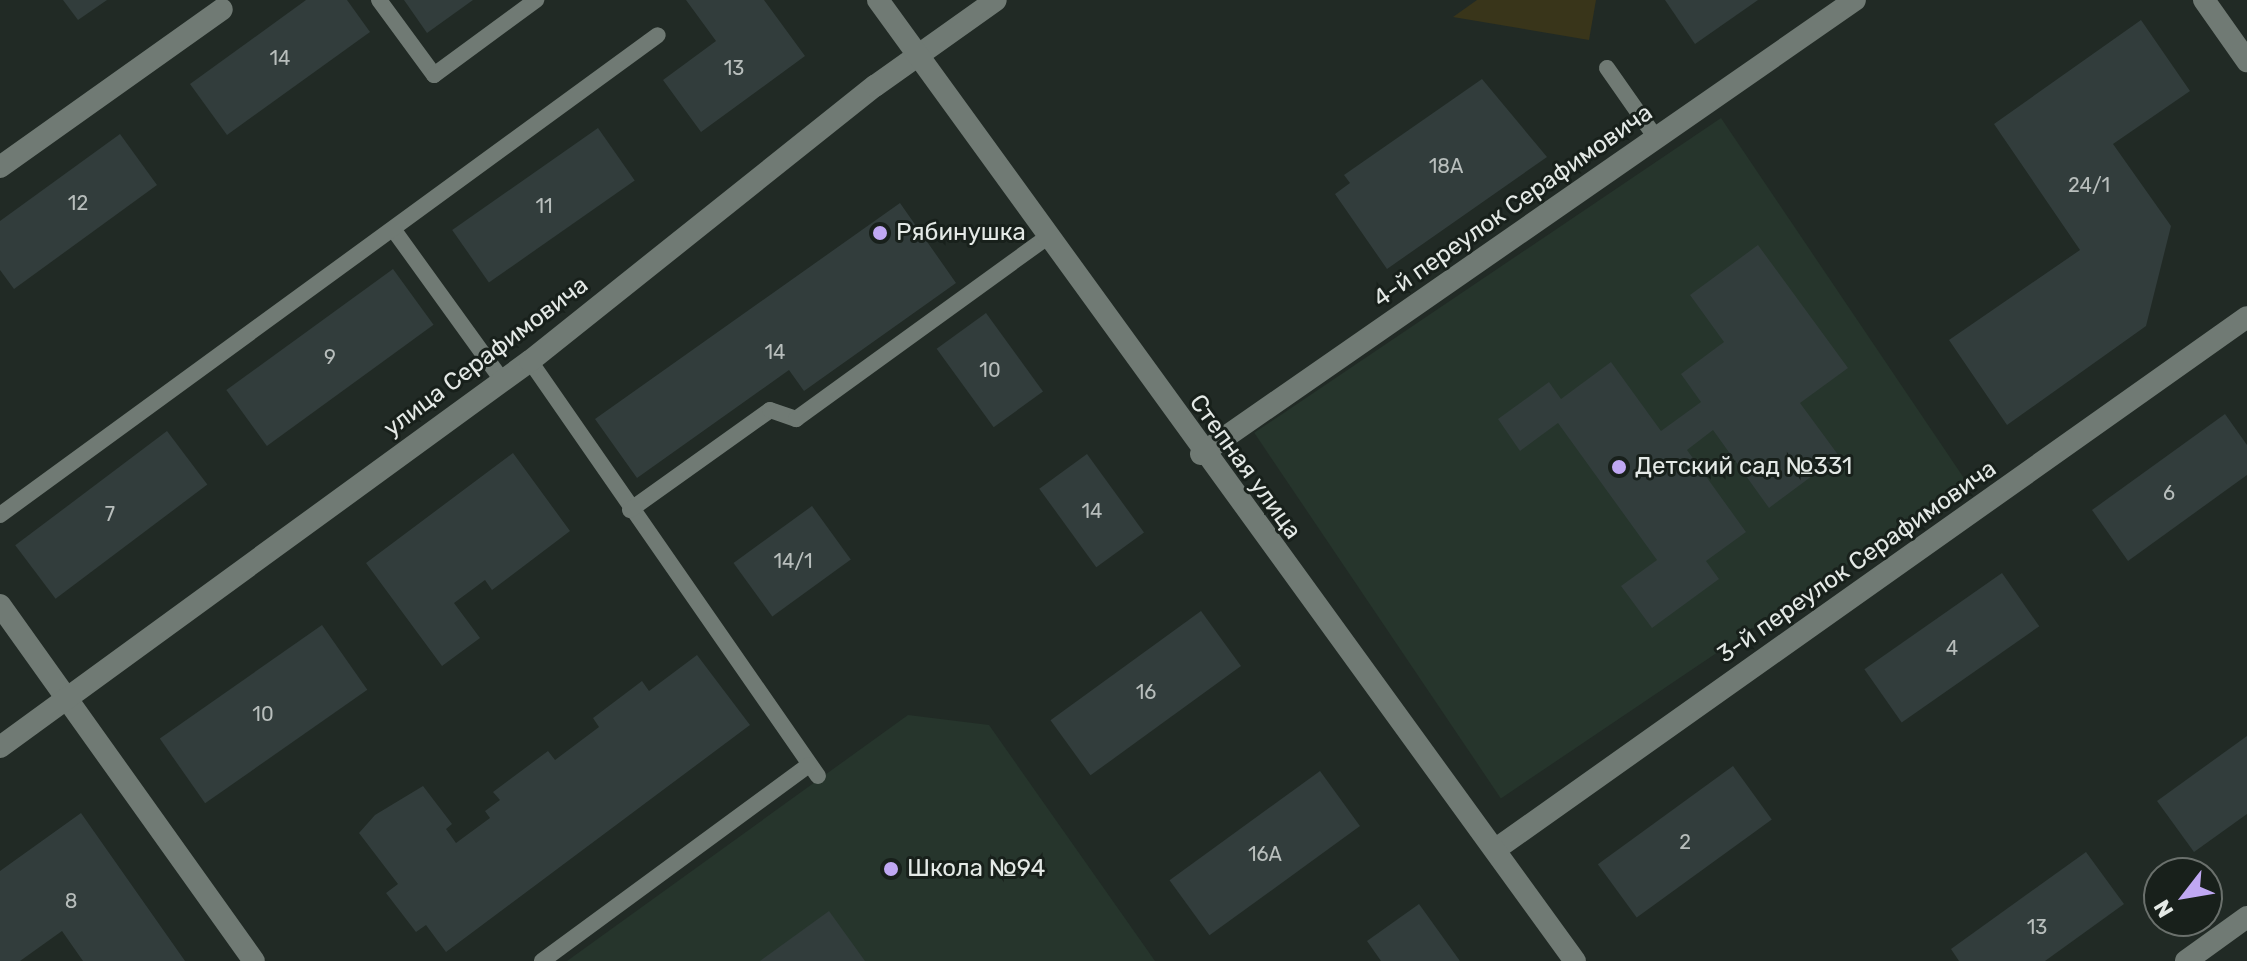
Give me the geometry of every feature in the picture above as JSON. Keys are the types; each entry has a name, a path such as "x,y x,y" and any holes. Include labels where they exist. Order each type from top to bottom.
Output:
{"street":[{"name":"Степная улица","path":"878,0 1201,454 1496,849 1575,961"},
{"name":"улица Серафимовича","path":"0,747 501,379 530,361 919,55 996,0"},
{"name":"4-й переулок Серафимовича","path":"1201,454 1855,0"},
{"path":"2204,0 2247,61"},
{"path":"0,167 222,9"},
{"name":"3-й переулок Серафимовича","path":"1496,849 2247,317"},
{"path":"0,605 254,961"},
{"path":"2186,961 2247,917"}],"lane":[{"path":"379,0 434,75 536,0"},
{"path":"0,515 658,35"},
{"path":"1607,68 1656,138"},
{"path":"393,229 501,379"},
{"path":"630,510 770,410 796,419 1047,237"},
{"path":"530,361 630,510 813,770 542,961"}],"shaded area":[{"path":"1477,0 1596,0 1589,40 1453,17"},
{"name":"Детский сад №331","path":"1721,118 1968,484 1501,798 1254,433"},
{"name":"Школа №94","path":"908,715 989,725 1155,961 567,961"}],"building":[{"path":"63,0 107,0 78,20"},
{"path":"306,0 347,0 370,32 227,135 190,84"},
{"path":"404,0 473,0 427,33"},
{"path":"686,0 764,0 805,56 701,132 663,80 716,41"},
{"path":"1665,0 1758,0 1695,44"},
{"path":"2141,20 2190,91 2113,144 2171,226 2146,326 2007,425 1949,340 2080,250 1994,124"},
{"path":"1482,79 1547,157 1387,269 1335,194 1350,183 1344,175"},
{"path":"598,128 635,180 489,283 452,230"},
{"path":"120,134 157,185 14,289 0,270 0,221"},
{"path":"900,203 956,283 804,391 789,370 637,478 595,419"},
{"path":"1758,245 1848,368 1800,403 1839,456 1769,508 1713,430 1687,450 1746,532 1706,561 1719,579 1652,628 1621,586 1657,560 1558,423 1520,451 1498,419 1549,382 1561,399 1611,362 1661,431 1701,402 1681,374 1724,342 1690,295"},
{"path":"393,269 434,325 267,446 226,390"},
{"path":"986,313 1043,391 994,427 937,349"},
{"path":"2225,414 2247,445 2247,475 2128,561 2092,510"},
{"path":"167,431 207,485 56,599 15,545"},
{"path":"513,453 570,531 492,590 485,580 454,603 480,638 442,666 366,563"},
{"path":"1087,454 1144,532 1096,567 1039,489"},
{"path":"812,506 851,559 772,616 734,563"},
{"path":"2002,573 2039,626 1902,723 1864,669"},
{"path":"1201,611 1241,666 1090,775 1051,720"},
{"path":"322,625 367,690 205,803 160,739"},
{"path":"697,655 750,725 446,952 426,925 416,932 386,893 398,884 359,833 375,815 423,786 452,824 446,829 456,843 490,818 485,811 500,800 493,792 548,751 555,760 599,727 593,718 642,681 649,691"},
{"path":"2247,736 2247,814 2194,852 2157,801"},
{"path":"1733,766 1772,819 1637,918 1598,864"},
{"path":"1320,771 1360,826 1209,935 1170,880"},
{"path":"81,813 185,961 83,961 62,931 20,961 0,961 0,871"},
{"path":"2086,852 2124,904 2045,961 1959,961 1951,949"},
{"path":"1419,904 1460,961 1381,961 1367,941"},
{"path":"829,911 865,961 760,961"}],"place":[{"name":"Рябинушка","path":"880,233"},
{"name":"Детский сад №331","path":"1619,467"},
{"name":"Школа №94","path":"891,869"}]}
